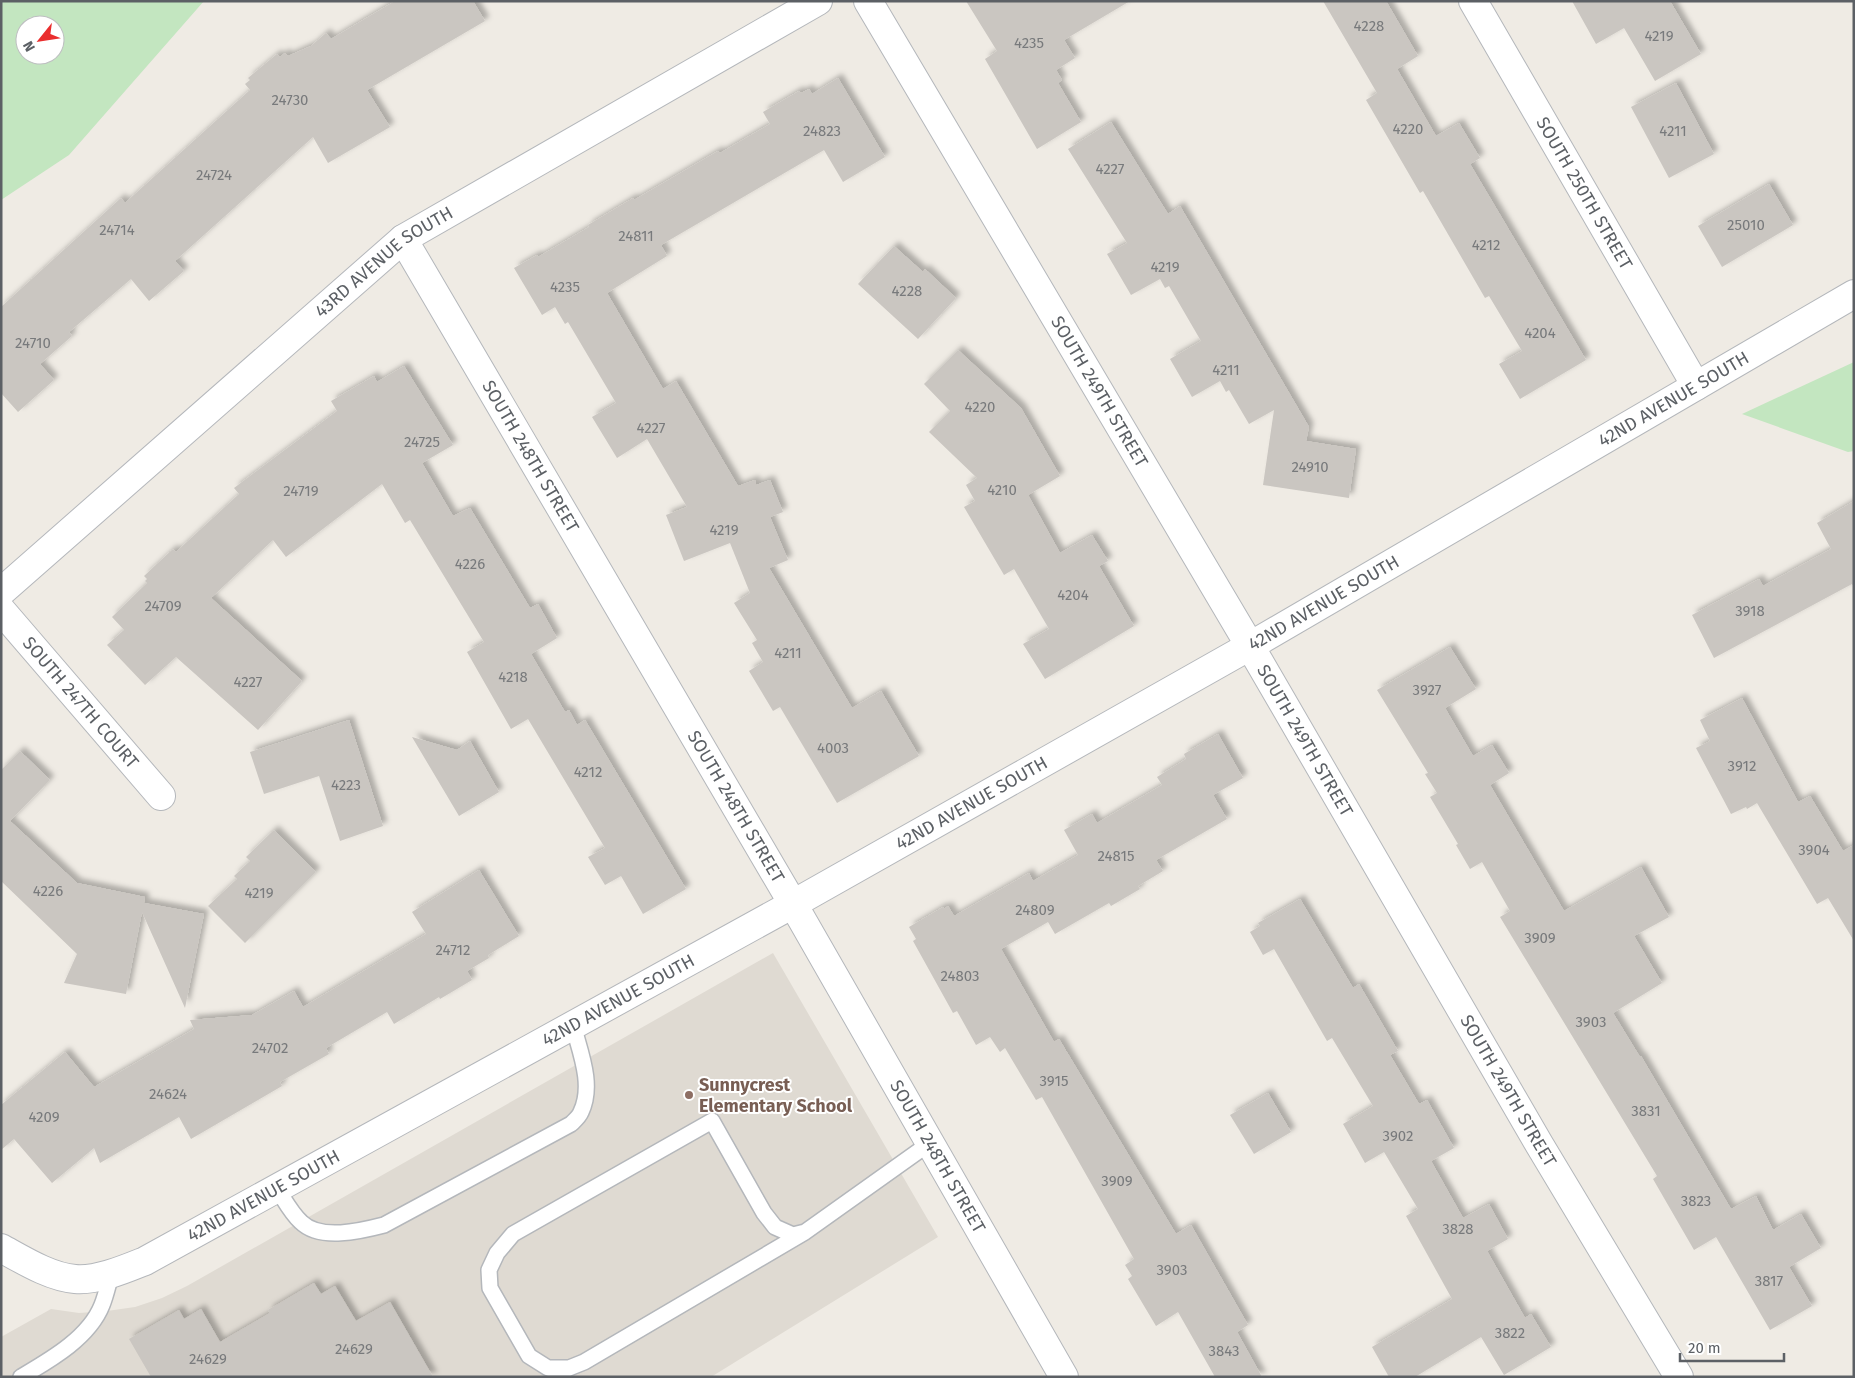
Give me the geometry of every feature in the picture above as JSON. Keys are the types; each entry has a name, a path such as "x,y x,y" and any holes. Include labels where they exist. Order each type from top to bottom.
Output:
{"street":[{"name":"43RD AVENUE SOUTH","path":"1,592 402,238 818,1"},
{"name":"SOUTH 249TH STREET","path":"868,1 1250,646 1534,1135 1680,1377"},
{"name":"SOUTH 250TH STREET","path":"1473,1 1696,386"},
{"name":"SOUTH 248TH STREET","path":"402,238 793,904 1064,1377"},
{"name":"42ND AVENUE SOUTH","path":"1,1248 42,1270 75,1280 111,1275 145,1261 793,904 1250,646 1854,294"},
{"name":"SOUTH 247TH COURT","path":"1,610 161,796"}],"lane":[{"path":"276,1188 302,1223 312,1229 336,1233 359,1232 384,1225 571,1124 581,1113 586,1092 586,1074 573,1025"},
{"path":"805,1232 793,1235 775,1227 764,1213 712,1121 513,1234 497,1253 489,1270 490,1288 529,1356 548,1368 569,1368 584,1362 805,1232 930,1143"},
{"path":"20,1377 51,1359 84,1333 102,1307 111,1275"}],"shaded area":[{"name":"Sunnycrest Elementary School","path":"773,953 938,1237 711,1377 1,1377 1,1337 51,1309 79,1313 135,1307 162,1298 187,1286"}],"green space":[{"path":"1,1 204,1 69,155 1,200"},
{"path":"1854,362 1854,451 1848,452 1742,414"}],"building":[{"path":"395,1 473,1 485,21 367,90 390,127 328,163 313,137 175,261 184,271 149,301 131,279 69,332 72,336 40,364 54,380 18,412 1,393 1,307 121,198 125,203 250,90 245,84 250,80 248,78 277,54 280,57 285,53 288,56 311,46 326,33 331,39"},
{"path":"966,1 1130,1 1064,40 1075,58 1056,70 1062,80 1058,83 1081,122 1037,149 985,59 997,51"},
{"path":"1323,1 1386,1 1418,56 1397,69 1436,136 1459,123 1480,158 1470,164 1586,360 1520,399 1499,364 1522,351 1489,296 1485,298 1423,191 1420,193 1366,100 1377,93"},
{"path":"1572,1 1670,1 1701,54 1655,81 1624,28 1596,44"},
{"path":"838,78 885,157 843,182 824,150 661,245 667,256 607,293 663,389 676,381 738,486 755,480 756,485 770,480 783,512 770,517 788,560 769,568 852,708 881,691 919,756 837,803 780,707 773,711 749,671 763,662 752,643 757,640 734,603 750,593 730,543 684,561 666,515 687,507 647,439 617,458 592,417 616,403 568,322 565,324 555,307 542,315 514,268 537,255 538,257 589,227 588,225 633,198 634,200 718,151 720,153 770,124 763,112 799,91 801,93 809,89 812,94"},
{"path":"1676,83 1714,154 1669,178 1631,107"},
{"path":"1111,122 1168,214 1180,206 1309,427 1306,441 1356,449 1349,498 1263,485 1274,410 1249,424 1229,390 1226,392 1220,381 1192,397 1170,359 1201,341 1169,286 1165,288 1160,279 1131,295 1107,254 1127,243 1068,149"},
{"path":"1769,184 1793,225 1722,267 1698,226"},
{"path":"894,246 923,272 925,269 956,298 918,339 858,284"},
{"path":"958,350 1021,408 1060,476 1028,495 1060,553 1092,535 1108,561 1099,566 1134,626 1045,679 1023,644 1049,629 1014,569 1004,575 964,507 975,501 966,485 977,478 929,432 950,411 924,384"},
{"path":"404,366 453,445 422,463 453,516 470,508 530,608 538,604 557,638 531,654 565,712 569,710 577,725 585,720 686,889 643,914 621,876 605,885 588,857 605,848 528,719 511,729 467,652 484,642 410,520 405,523 382,484 286,557 273,540 211,598 302,681 258,730 176,657 145,685 107,645 124,630 112,617 147,583 145,581 147,579 144,576 173,549 176,552 239,494 234,488 337,411 331,401 374,376 377,382"},
{"path":"1854,501 1854,587 1852,584 1714,658 1692,615 1759,579 1763,586 1831,549 1817,523"},
{"path":"1450,647 1476,689 1445,708 1473,756 1492,745 1509,773 1490,785 1564,911 1641,867 1669,917 1634,936 1662,983 1613,1013 1641,1056 1731,1209 1756,1196 1773,1230 1801,1214 1821,1248 1789,1267 1812,1306 1770,1330 1716,1237 1694,1250 1653,1179 1657,1176 1500,917 1510,911 1482,862 1470,869 1456,845 1458,844 1430,797 1437,793 1425,774 1428,773 1377,690"},
{"path":"1742,698 1798,802 1810,796 1843,851 1854,845 1854,941 1828,898 1817,904 1757,803 1747,809 1746,807 1731,814 1696,748 1710,741 1700,720"},
{"path":"349,720 383,826 340,841 319,776 264,794 250,752"},
{"path":"1218,734 1243,778 1213,795 1227,819 1156,860 1163,871 1138,886 1140,889 1111,906 1109,903 1055,934 1048,922 1001,949 1054,1042 1059,1039 1176,1234 1191,1225 1248,1325 1237,1332 1262,1377 1215,1377 1178,1312 1156,1326 1128,1279 1132,1276 1125,1265 1134,1259 1042,1097 1036,1100 1005,1048 1000,1052 990,1037 976,1045 957,1011 953,1013 913,941 916,939 909,927 943,907 944,909 948,906 954,916 1029,873 1033,881 1078,855 1064,830 1092,814 1097,823 1162,785 1157,777 1186,759 1184,754"},
{"path":"412,737 457,750 470,741 499,792 459,816"},
{"path":"20,751 50,780 10,821 77,883 145,897 144,903 204,914 185,1008 142,912 126,994 64,983 77,954 1,881 1,770"},
{"path":"274,830 316,872 245,943 208,906 237,879 234,876 250,861 246,857"},
{"path":"479,870 519,936 488,955 489,958 467,971 472,980 440,999 439,997 394,1024 387,1012 326,1048 329,1054 280,1082 282,1086 191,1139 179,1117 100,1163 94,1148 52,1183 14,1139 1,1150 1,1105 65,1052 94,1087 194,1029 190,1020 252,1015 294,991 303,1007 426,934 412,912"},
{"path":"1300,899 1353,988 1359,984 1398,1051 1390,1055 1419,1104 1427,1100 1454,1148 1431,1161 1463,1218 1489,1204 1508,1239 1487,1251 1525,1318 1531,1314 1551,1347 1504,1375 1481,1337 1415,1377 1389,1377 1372,1347 1452,1299 1406,1216 1418,1209 1384,1152 1365,1163 1343,1124 1373,1106 1332,1038 1327,1041 1274,949 1263,955 1250,932 1260,926 1258,923"},
{"path":"1268,1093 1291,1132 1254,1154 1230,1115"},
{"path":"314,1283 321,1294 335,1286 356,1321 390,1302 433,1377 151,1377 129,1339 179,1310 184,1319 201,1309 220,1342 270,1313 268,1310"}],"place":[{"name":"Sunnycrest Elementary School","path":"689,1095"}]}
